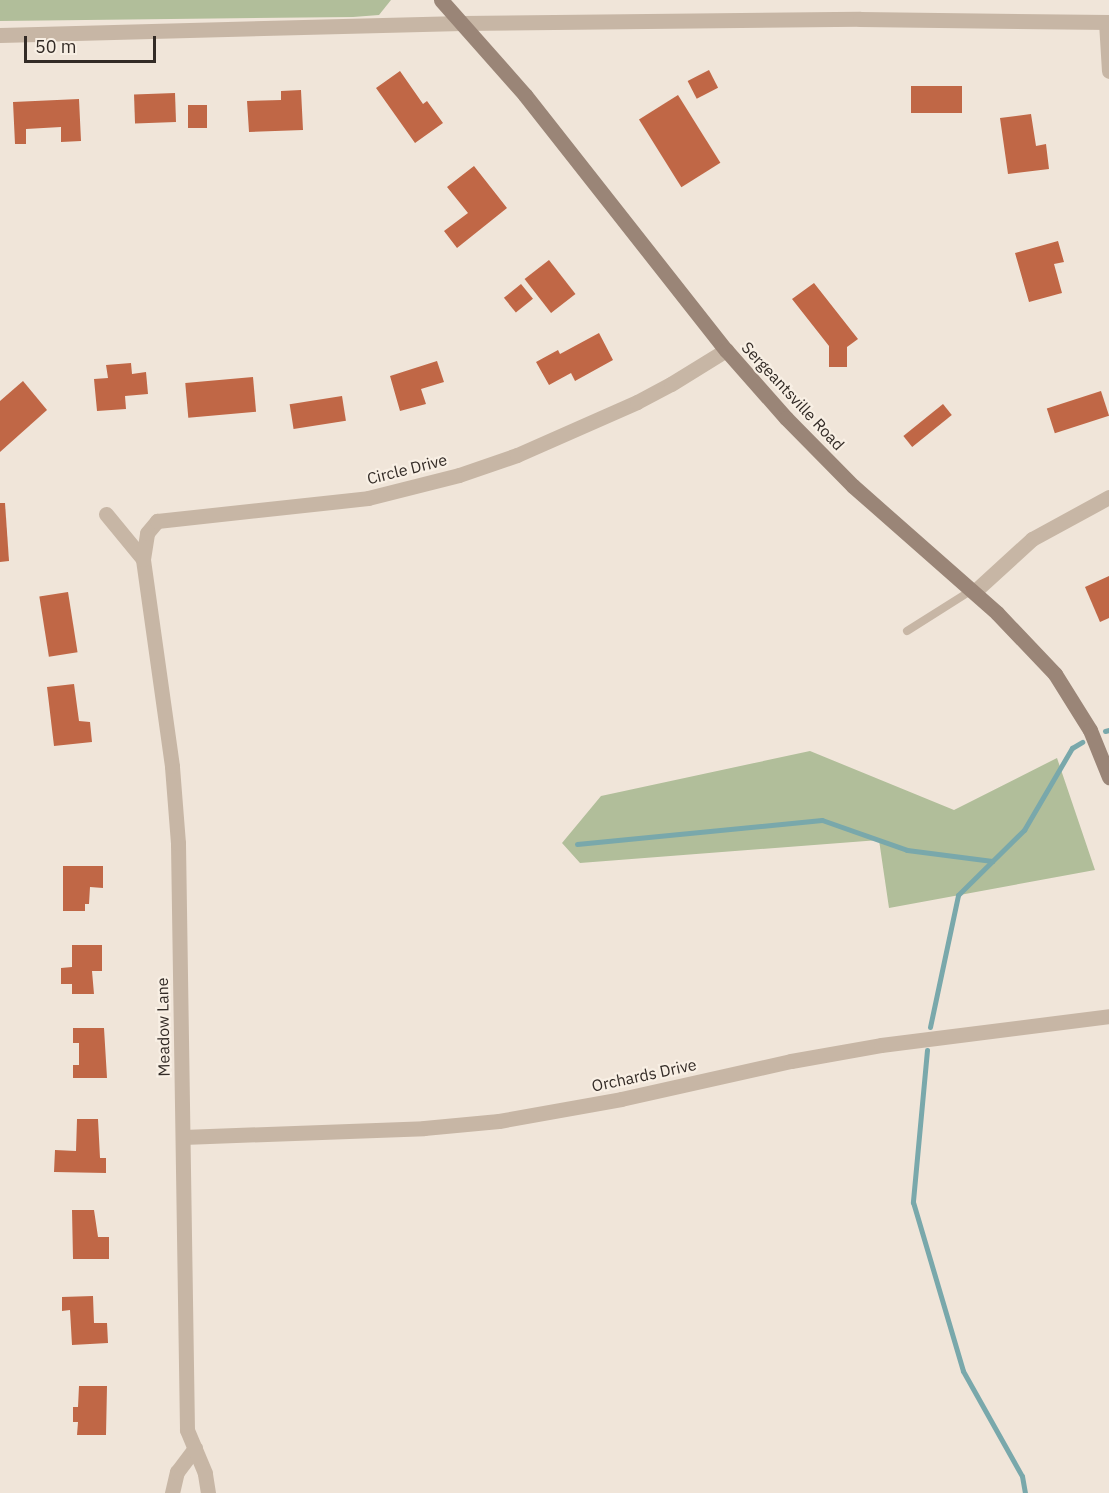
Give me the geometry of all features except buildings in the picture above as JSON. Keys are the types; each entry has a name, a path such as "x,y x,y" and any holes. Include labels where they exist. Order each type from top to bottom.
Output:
{"main road":[{"name":"Sergeantsville Road","path":"441,0 525,95 726,350 786,418 853,486 1005,621 1055,674 1090,730 1109,777"}],"street":[{"path":"0,35 462,23 860,19 1108,22 1109,71"},
{"name":"Circle Drive","path":"150,605 143,558 147,533 157,520 368,498 459,475 517,455 637,402 726,350"},
{"path":"973,591 1032,539 1109,497"},
{"path":"106,514 143,558"},
{"name":"Meadow Lane","path":"150,605 172,766 178,843 187,1430 205,1473 208,1493"},
{"name":"Orchards Drive","path":"183,1137 424,1128 499,1121 621,1099 791,1061 881,1045 1109,1016"},
{"path":"172,1493 177,1472 195,1448"}],"lane":[{"path":"907,631 973,591"}],"green space":[{"path":"0,0 391,0 379,15 353,17 0,21"},
{"path":"810,751 954,810 1057,758 1095,870 889,908 879,840 580,863 562,843 601,796"}],"waterway":[{"path":"1105,731 1109,730"},
{"path":"930,1027 958,895 1024,830 1072,748 1082,742"},
{"path":"577,844 822,820 907,850 992,861"},
{"path":"927,1050 913,1202 963,1371 1022,1476 1025,1493"}]}
